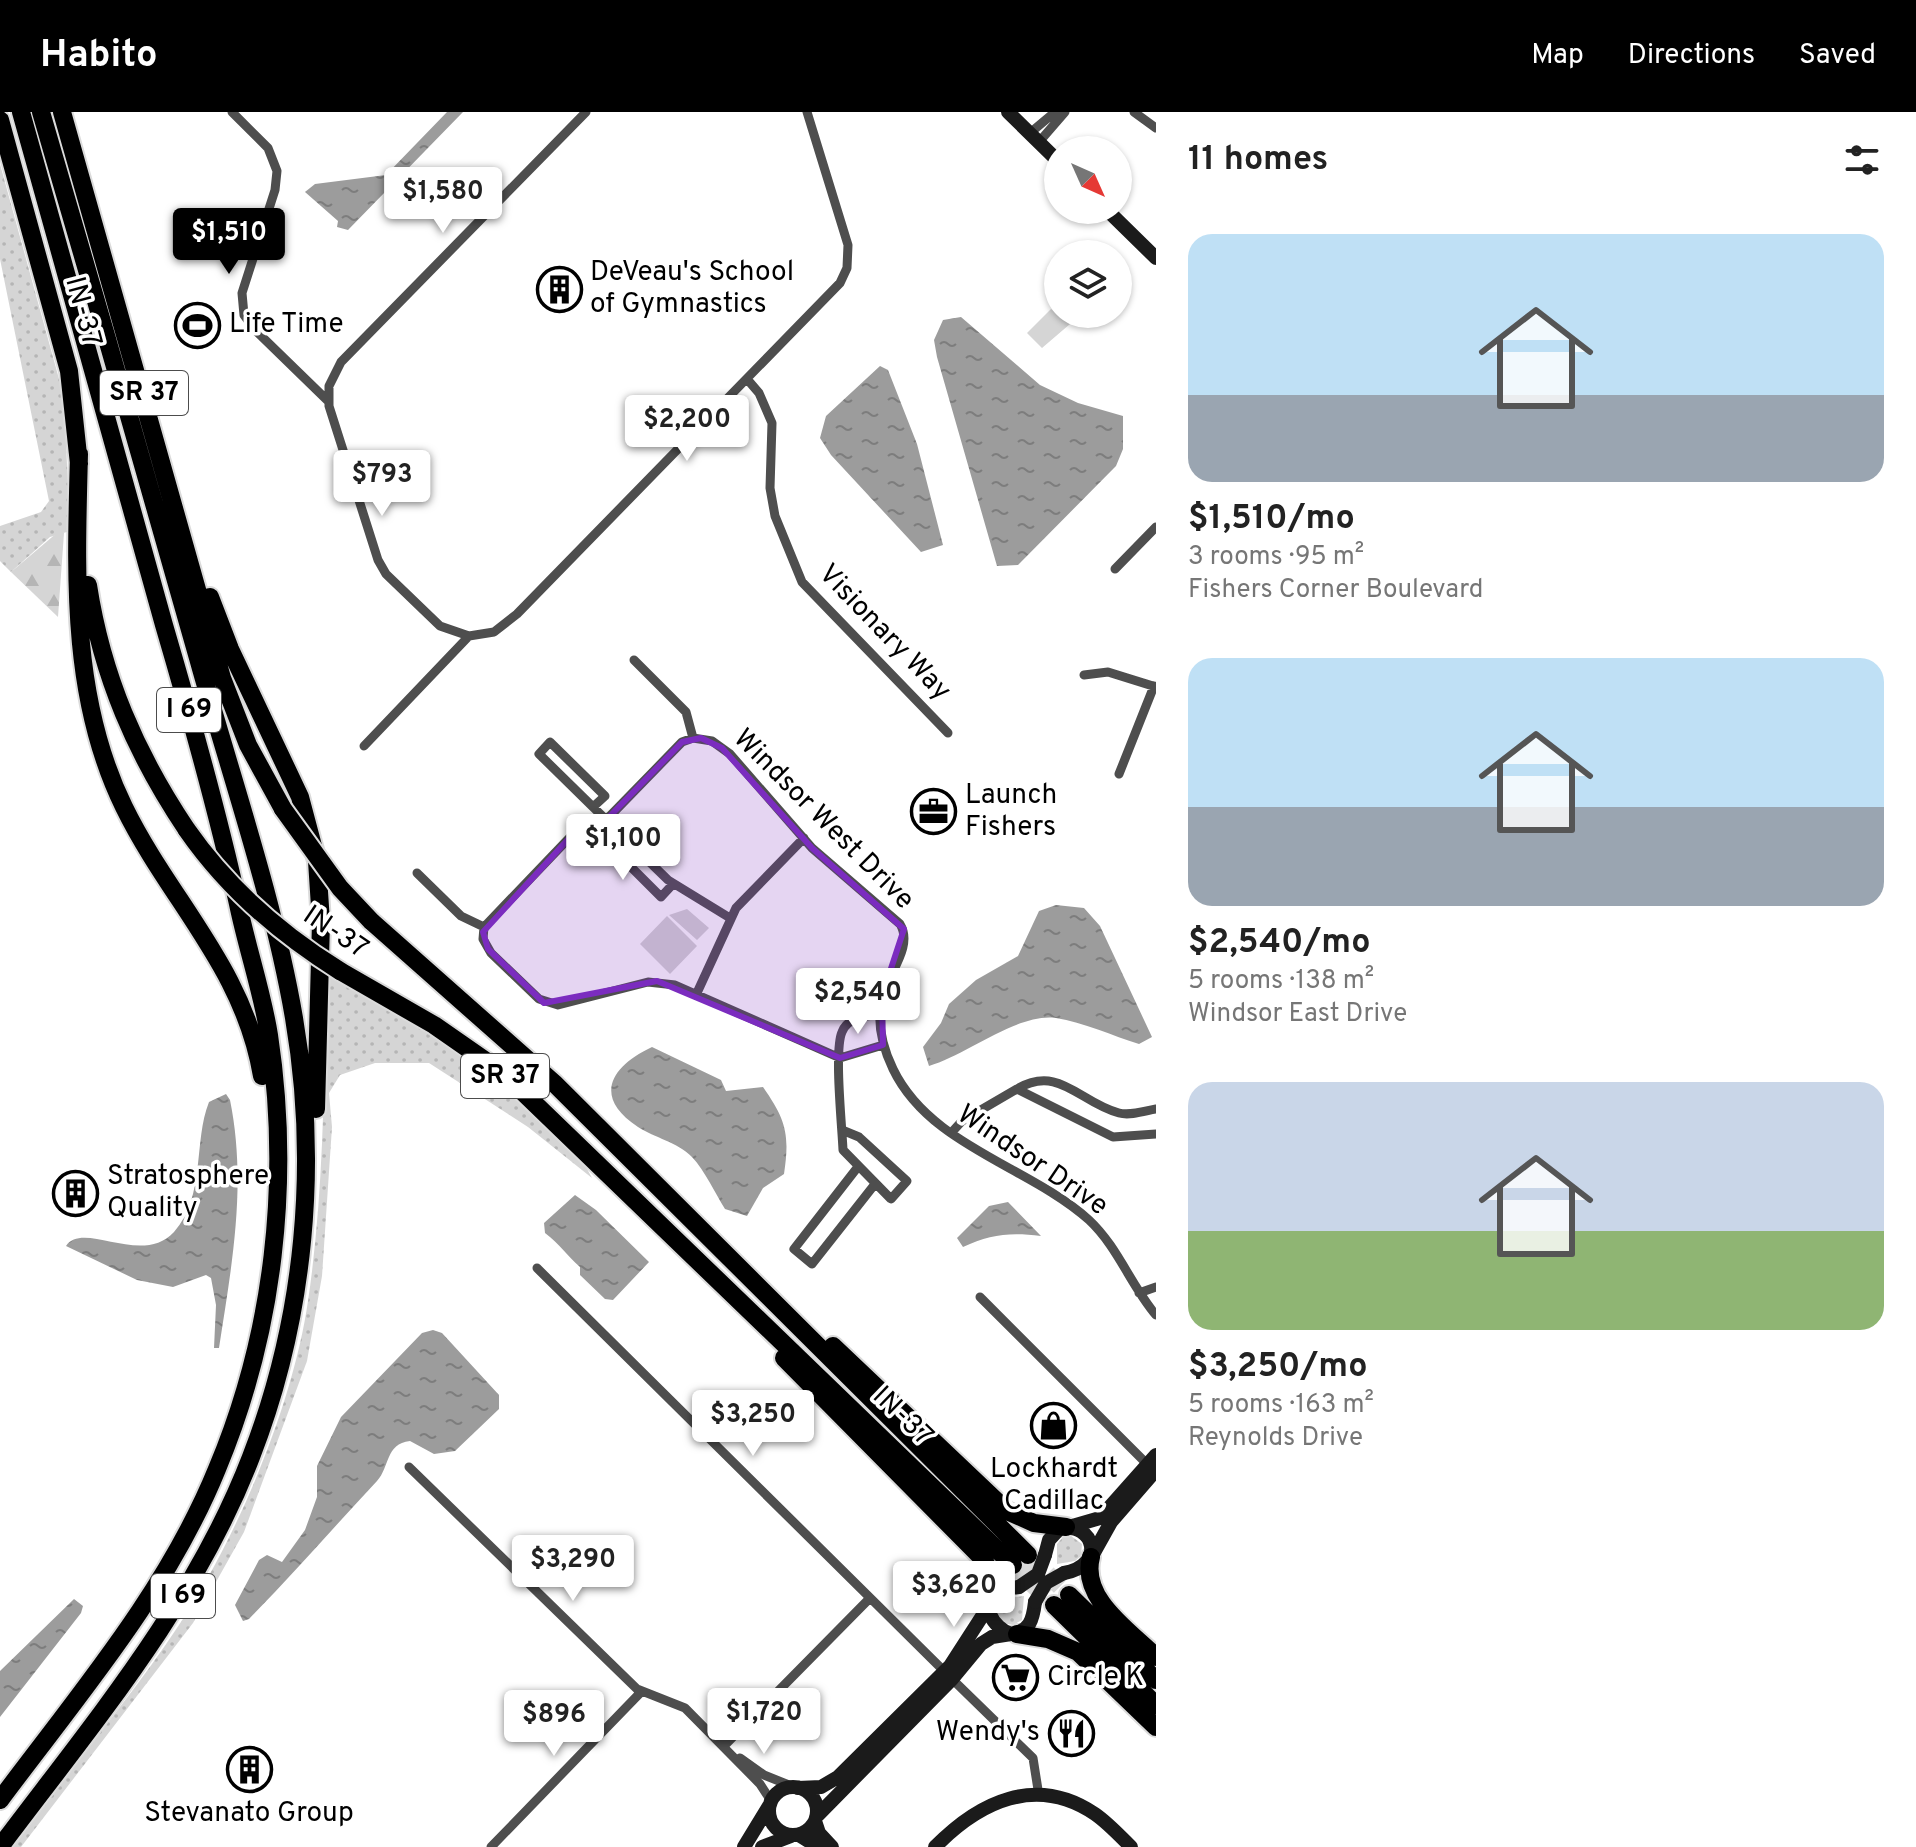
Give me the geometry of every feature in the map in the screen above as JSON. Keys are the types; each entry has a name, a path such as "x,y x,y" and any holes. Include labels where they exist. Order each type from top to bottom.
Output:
{"highway":[{"name":"I 69","path":"0,1800 139,1614 175,1555 218,1469 239,1411 262,1319 278,1188 274,1078 265,1016 213,796 21,112"},
{"name":"I 69","path":"0,1847 162,1628 219,1531 254,1452 279,1370 297,1284 306,1187 303,1087 285,973 104,324 41,112"},
{"name":"IN-37","path":"62,112 227,692 248,745 283,809 340,888 371,921 508,1041 1029,1558"},
{"path":"75,112 110,273"},
{"name":"IN-37","path":"0,120 63,346 79,454 87,581 105,663 135,744 187,830 214,866 263,917 340,971 480,1055 680,1243 1029,1558"},
{"path":"79,454 78,594 82,662 92,725 124,807 225,969 245,1013 259,1056 274,1156 262,1319"},
{"path":"177,513 230,649 300,797 317,861 321,922 316,1122 306,1187"},
{"path":"668,1197 718,1237 1007,1511 1029,1522 1068,1527"},
{"path":"680,1243 848,1426 984,1560 994,1580 991,1601"},
{"path":"1091,1557 1088,1577 1097,1597 1156,1657"},
{"path":"1053,1601 1156,1680"},
{"path":"1053,1601 1156,1705"},
{"path":"1014,1634 1048,1639 1078,1652 1156,1727"}],"main road":[{"path":"1008,112 1044,147"},
{"path":"1122,224 1154,253"},
{"path":"762,1847 795,1836 816,1818 948,1675 991,1601 1002,1590 1019,1587 1038,1574 1029,1558 1052,1535 1100,1518 1153,1463"},
{"path":"744,1847 780,1791 796,1787 819,1788 834,1780 985,1641 1014,1634 1031,1623 1053,1601 1046,1583 1083,1567 1153,1463"},
{"path":"1068,1527 1087,1538 1091,1557"},
{"path":"991,1601 993,1622 1014,1634"},
{"path":"796,1787 812,1796 819,1833 832,1847"},
{"path":"935,1847 981,1808 1002,1800 1039,1796 1094,1813 1131,1847"},
{"path":"770,1803 773,1826 818,1847"}],"street":[{"path":"232,112 268,148 277,171 275,190 242,293 244,315 328,401"},
{"path":"586,112 349,354 331,379 328,401 381,565 440,626 469,636 489,634 507,623 837,287 847,268 847,241 807,112"},
{"path":"1035,138 1055,112"},
{"path":"1035,138 1065,112"},
{"path":"1134,112 1156,128"},
{"name":"Visionary Way","path":"747,379 759,393 772,423 770,489 775,516 802,582 948,733"},
{"path":"1115,569 1156,527"},
{"path":"364,746 469,636"},
{"name":"Windsor West Drive","path":"634,660 686,712 693,738 712,741 730,754 804,838 904,929 905,942 882,996 879,1015 883,1045"},
{"path":"1084,675 1108,672 1155,686 1119,774"},
{"path":"484,927 573,834 606,819 682,742 693,738"},
{"path":"593,807 605,796 550,742 539,754 618,832 673,884 730,918"},
{"path":"618,832 607,843 661,897 673,884"},
{"path":"696,995 730,918 740,903 804,838"},
{"path":"417,873 465,920 484,927"},
{"path":"484,927 488,949 544,1003 558,1005 657,981 840,1058 883,1045"},
{"path":"842,1130 859,1137 907,1181 891,1199 845,1155 842,1130 840,1038 845,1025 860,1017 879,1015"},
{"name":"Windsor Drive","path":"883,1045 904,1089 926,1114 1087,1219 1111,1246 1156,1315"},
{"path":"952,1132 962,1121 1031,1081 1047,1079 1121,1114 1156,1109"},
{"path":"1017,1089 1113,1137 1156,1134"},
{"path":"857,1168 794,1249 812,1264 875,1184"},
{"path":"537,1268 1033,1758 1039,1796"},
{"path":"1139,1293 1156,1287"},
{"path":"980,1297 1153,1463"},
{"path":"409,1467 642,1691 685,1708 760,1784 770,1803"},
{"path":"724,1746 870,1598"},
{"path":"491,1847 642,1691"},
{"path":"724,1746 757,1771 796,1787"}],"highlighted area":[{"path":"701,738 722,748 812,848 904,929 882,996 883,1045 840,1058 657,981 544,1003 488,949 483,932 573,834 610,816 682,742"}],"green space":[{"path":"0,164 64,397 70,531 50,537 11,572 0,561 0,526 41,512 49,501 0,259"},
{"path":"1044,316 1044,328 1065,328 1042,348 1027,333"},
{"path":"58,532 64,533 58,617 11,572"},
{"path":"687,909 709,928 697,940 669,915"},
{"path":"667,916 697,946 670,974 640,944"},
{"path":"326,975 445,1041 526,1107 585,1165 592,1178 528,1127 429,1063 375,1063 340,1075 329,1093 332,1127 322,1276 307,1361 244,1532 193,1623 21,1847 11,1847 118,1710 179,1625 222,1552 276,1426 301,1341 313,1260 322,1138"},
{"path":"1071,1536 1082,1544 1081,1556 1075,1561 1057,1564 1057,1544 1063,1537"},
{"path":"1024,1596 1022,1620 1013,1625 1003,1623 998,1614 999,1605 1008,1598"}],"water":[{"path":"447,112 463,112 348,230 337,227 338,221 305,192 315,184 386,175"},
{"path":"961,317 1040,385 1078,403 1123,416 1123,449 1116,466 1018,565 997,566 937,357 934,340 943,320"},
{"path":"880,366 888,370 917,444 943,545 921,552 831,455 820,438 826,416"},
{"path":"1056,905 1084,908 1100,926 1152,1037 1139,1044 1077,1023 1041,1018 1009,1028 929,1066 923,1047 941,1023 949,1004 976,980 1018,956 1039,911"},
{"path":"652,1047 721,1080 726,1091 763,1087 777,1109 786,1138 784,1174 763,1188 747,1216 725,1209 692,1157 638,1127 615,1105 611,1094 617,1073 626,1063"},
{"path":"226,1094 230,1100 235,1131 236,1224 219,1348 214,1348 216,1305 211,1278 206,1275 173,1287 137,1280 66,1246 74,1239 86,1238 146,1245 161,1242 174,1232 191,1202 209,1102"},
{"path":"575,1195 596,1210 649,1262 613,1300 605,1299 580,1275 580,1267 545,1233 544,1223"},
{"path":"1008,1202 1041,1236 1001,1235 963,1247 957,1238 989,1206"},
{"path":"433,1330 442,1333 499,1395 499,1409 455,1451 434,1454 410,1441 396,1447 377,1481 249,1619 243,1621 235,1605 259,1560 267,1555 282,1562 305,1530 317,1497 317,1466 341,1417 422,1333"},
{"path":"74,1599 83,1606 81,1613 0,1717 0,1671"}],"tunnel":[{"path":"1028,1555 1069,1595"},
{"path":"1013,1565 1054,1605"}],"place":[{"name":"DeVeau's School of Gymnastics","path":"559,289"},
{"name":"Life Time","path":"198,325"},
{"name":"Launch Fishers","path":"934,812"},
{"name":"Stratosphere Quality","path":"76,1193"},
{"name":"Lockhardt Cadillac","path":"1054,1425"},
{"name":"Circle K","path":"1016,1678"},
{"name":"Wendy's","path":"1071,1733"},
{"name":"Stevanato Group","path":"249,1770"}]}
